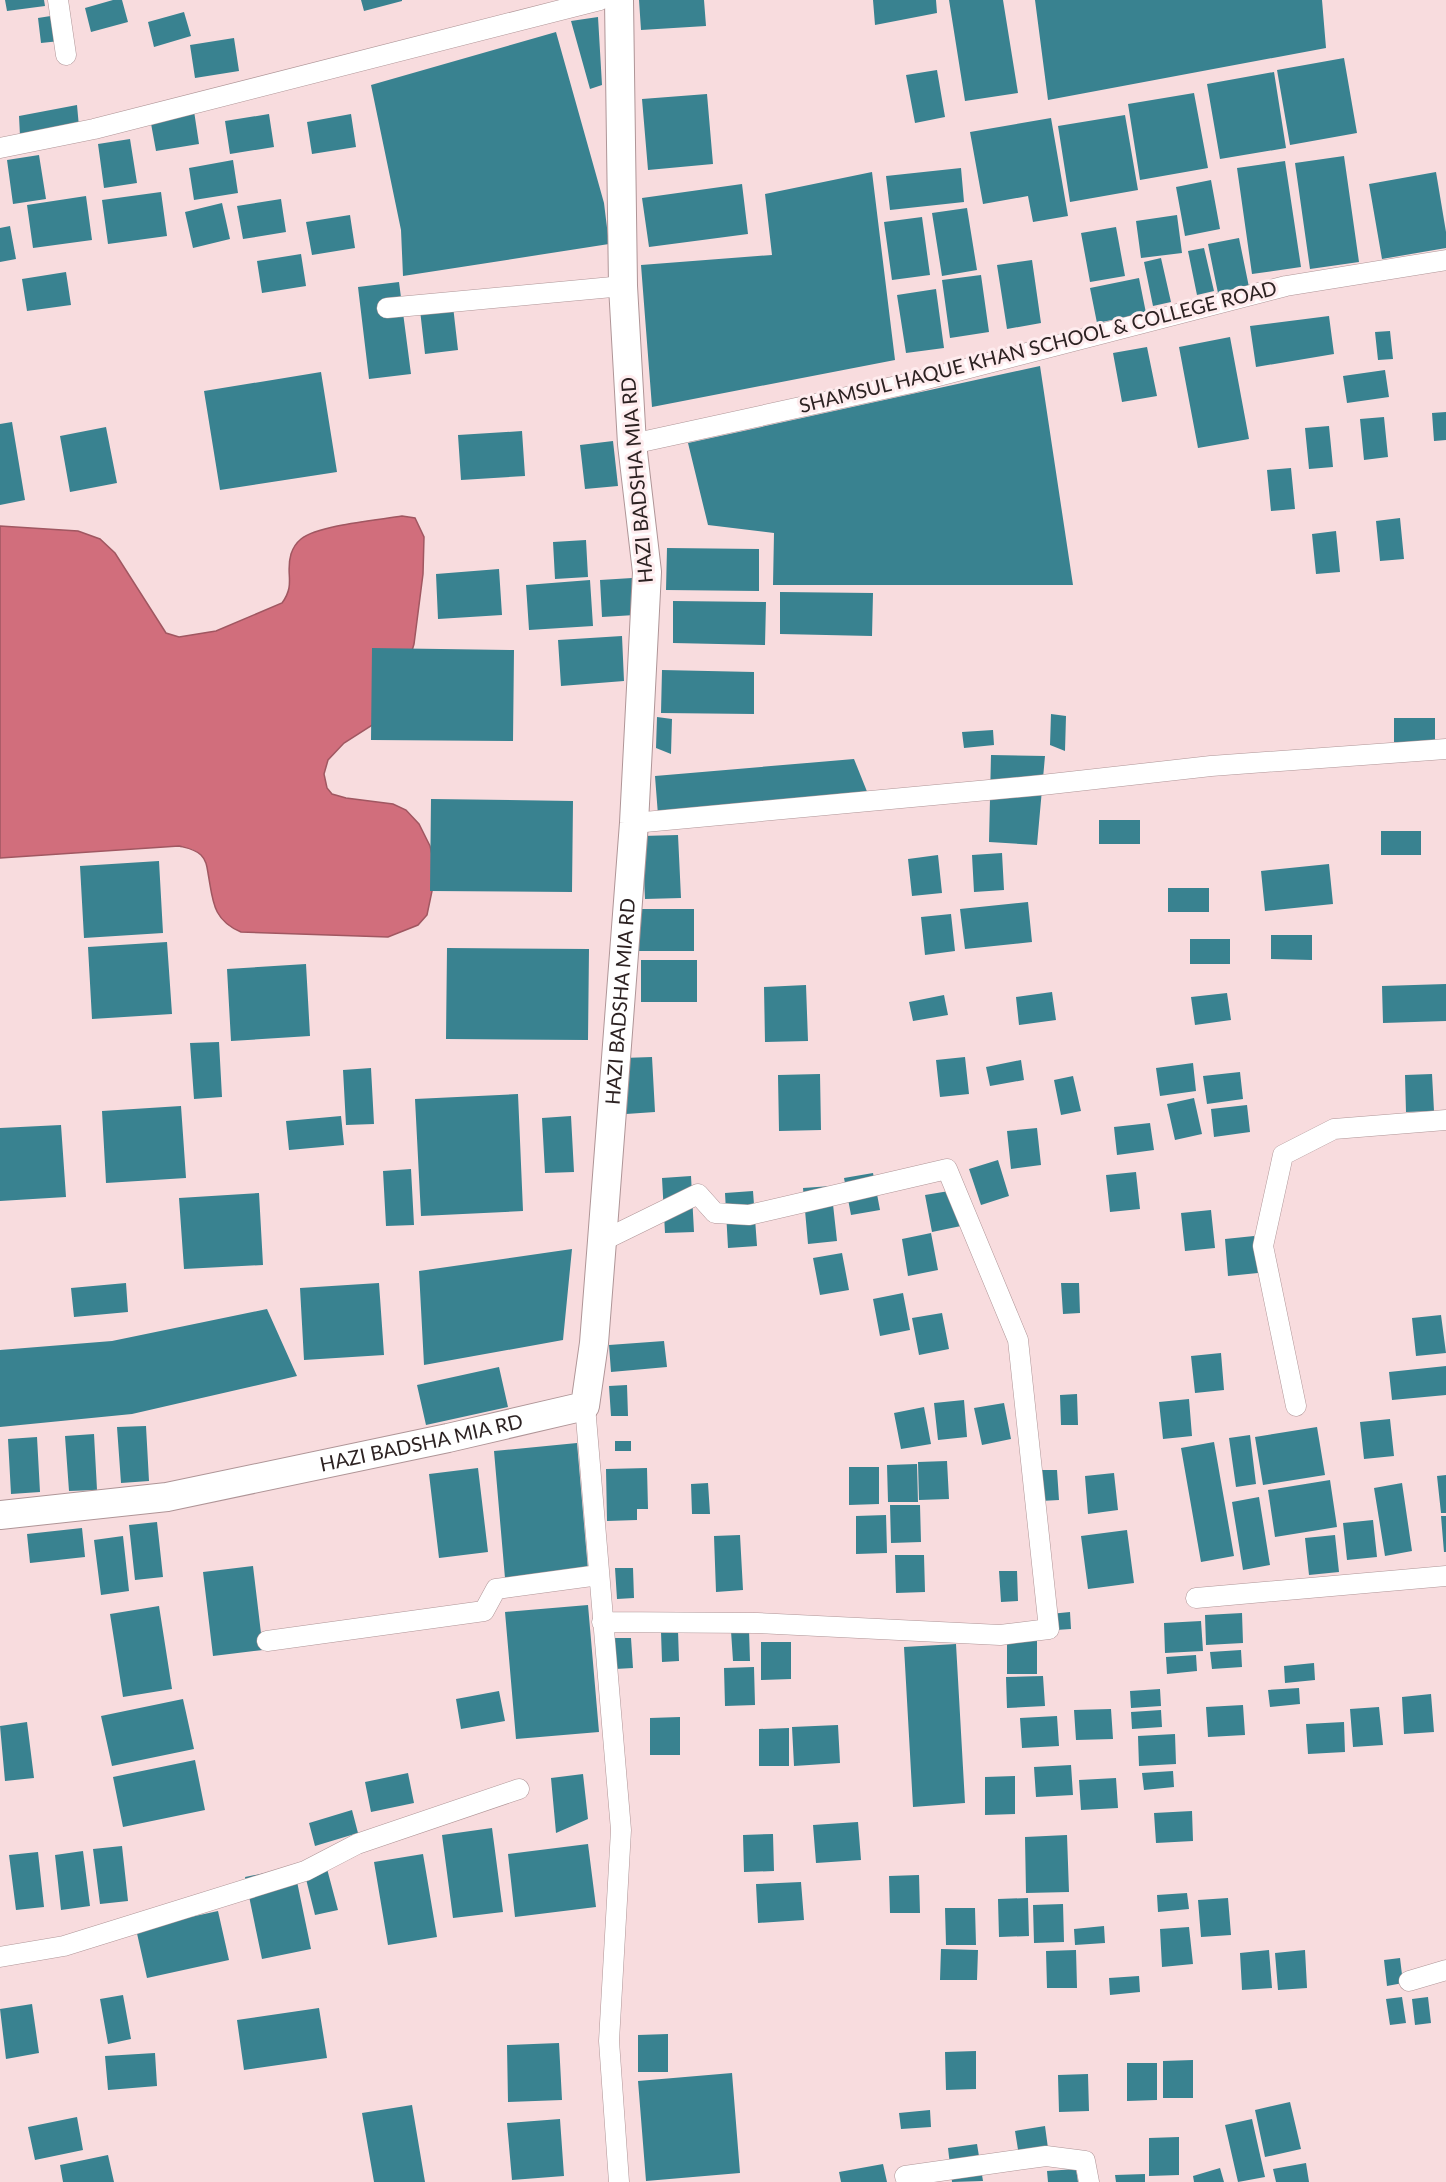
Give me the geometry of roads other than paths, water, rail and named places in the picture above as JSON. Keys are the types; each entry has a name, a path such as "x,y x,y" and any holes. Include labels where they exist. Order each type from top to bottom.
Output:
{"main road":[{"name":"HAZI BADSHA MIA RD","path":"0,1515 167,1497 436,1441 585,1406 594,1343 634,823 647,572 632,444 623,286 620,0"}],"street":[{"path":"58,0 66,55"},
{"path":"0,148 94,129 600,0"},
{"name":"SHAMSUL HAQUE KHAN SCHOOL & COLLEGE ROAD","path":"632,444 910,382 1286,286 1446,261"},
{"path":"387,308 623,286"},
{"path":"634,823 1042,785 1211,766 1446,749"},
{"path":"1296,1406 1263,1246 1283,1155 1334,1129 1446,1120"},
{"path":"602,1241 698,1194 715,1213 749,1215 947,1168 1018,1340 1048,1629 1000,1635 758,1623 602,1622"},
{"path":"585,1406 621,1830 609,2041 619,2182"},
{"path":"267,1641 484,1611 496,1589 599,1575"},
{"path":"1196,1598 1446,1576"},
{"path":"0,1957 64,1946 305,1871 357,1844 519,1789"},
{"path":"1409,1981 1446,1970"},
{"path":"907,2182 905,2176 1046,2156 1085,2161 1089,2182"}]}
